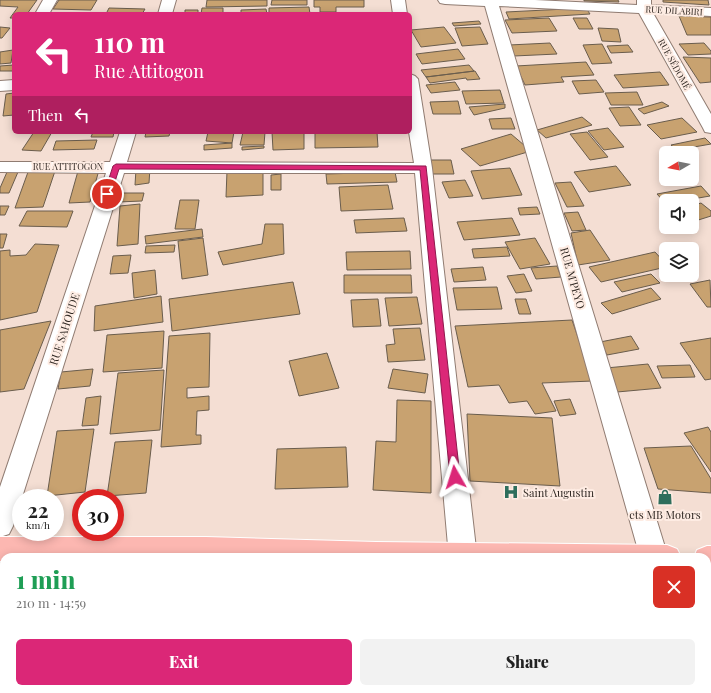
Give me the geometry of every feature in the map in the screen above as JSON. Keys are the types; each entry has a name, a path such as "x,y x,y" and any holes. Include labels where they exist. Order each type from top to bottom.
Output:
{"highway":[{"path":"0,550 205,553"}],"street":[{"path":"43,12 50,0"},
{"path":"166,12 170,0"},
{"path":"398,0 400,12"},
{"name":"RUE DILABIRI","path":"445,0 644,4 711,12"},
{"name":"RUE M'PEYO","path":"491,1 528,121 653,553"},
{"name":"RUE SÉDOMÉ","path":"644,4 711,128"},
{"path":"0,86 12,85"},
{"path":"412,93 423,168 463,553"},
{"name":"RUE SAHOUDE","path":"0,526 127,134"},
{"name":"RUE ATTITOGON","path":"0,167 116,166 423,168"}],"building":[{"path":"0,0 37,0 28,12 14,12 18,7 0,6"},
{"path":"59,0 97,0 91,10 53,9"},
{"path":"207,0 267,0 267,6 206,7"},
{"path":"272,0 307,0 307,5 271,5"},
{"path":"314,0 364,0 364,7 336,7 336,12 320,12 320,7 314,7"},
{"path":"618,0 619,2 584,1"},
{"path":"663,0 708,0 709,5 663,2"},
{"path":"309,7 310,12 269,12 269,8"},
{"path":"109,8 145,9 143,12 107,12"},
{"path":"202,8 223,8 223,12 201,12"},
{"path":"586,8 590,14 509,19 506,12"},
{"path":"266,9 267,12 241,12 241,10"},
{"path":"185,10 198,10 198,12 185,12"},
{"path":"679,16 711,17 711,35 687,35"},
{"path":"549,18 557,31 512,33 505,20"},
{"path":"573,18 587,18 593,29 579,29"},
{"path":"479,21 481,24 454,26 452,23"},
{"path":"0,27 10,28 2,38 0,38"},
{"path":"444,27 456,43 421,47 412,30"},
{"path":"480,27 488,44 462,46 455,28"},
{"path":"598,28 618,29 621,42 602,41"},
{"path":"550,43 557,54 514,56 509,45"},
{"path":"704,43 711,51 711,54 688,55 679,44"},
{"path":"602,44 612,63 592,64 583,45"},
{"path":"628,45 633,52 611,53 607,46"},
{"path":"458,49 465,59 422,64 416,54"},
{"path":"12,50 11,63 0,64 0,52"},
{"path":"683,57 711,58 711,82 700,83"},
{"path":"586,62 594,75 561,77 564,82 525,85 516,66"},
{"path":"12,65 12,71 0,71 0,66"},
{"path":"469,65 474,71 426,77 421,70"},
{"path":"475,71 480,79 467,80 466,78 430,83 426,77"},
{"path":"660,72 669,85 623,88 614,75"},
{"path":"596,80 604,92 579,94 572,81"},
{"path":"455,82 460,90 431,93 426,85"},
{"path":"500,90 504,103 466,104 462,91"},
{"path":"637,92 643,105 611,105 605,93"},
{"path":"12,93 12,115 3,116 6,94"},
{"path":"458,101 461,114 433,114 430,102"},
{"path":"662,102 669,106 644,114 638,109"},
{"path":"505,104 505,108 474,115 469,107"},
{"path":"629,107 641,125 620,126 609,108"},
{"path":"582,117 592,125 546,138 537,130"},
{"path":"511,118 515,129 492,129 489,119"},
{"path":"682,118 697,132 661,139 647,125"},
{"path":"608,128 624,147 604,150 588,131"},
{"path":"587,132 608,157 590,160 570,134"},
{"path":"33,134 51,134 41,151 22,150"},
{"path":"92,134 114,134 113,137 91,137"},
{"path":"146,134 170,134 169,136 145,137"},
{"path":"208,134 234,134 232,143 206,141"},
{"path":"243,134 265,134 264,145 240,145"},
{"path":"272,134 304,134 304,149 273,150"},
{"path":"315,134 377,134 378,147 315,148"},
{"path":"511,134 531,151 480,166 461,149"},
{"path":"705,138 711,144 699,146 671,145"},
{"path":"97,140 94,149 53,150 56,141"},
{"path":"232,143 232,148 204,150 204,145"},
{"path":"264,146 264,148 242,150 242,147"},
{"path":"426,160 451,160 454,174 429,174"},
{"path":"616,166 631,185 589,192 574,172"},
{"path":"150,168 149,183 135,185 136,169"},
{"path":"510,168 522,195 482,199 471,171"},
{"path":"99,170 90,202 69,203 78,171"},
{"path":"263,170 263,195 226,197 227,171"},
{"path":"55,171 43,207 15,208 28,172"},
{"path":"7,172 18,172 9,193 0,193 0,188"},
{"path":"395,172 397,182 327,184 326,174"},
{"path":"281,174 281,190 271,190 271,175"},
{"path":"465,180 473,196 449,198 442,182"},
{"path":"571,182 584,206 567,207 555,183"},
{"path":"388,185 393,209 341,211 339,187"},
{"path":"701,186 710,196 699,198 699,194 659,194 659,196 657,194"},
{"path":"119,193 144,193 142,201 118,202"},
{"path":"180,200 199,200 195,229 175,229"},
{"path":"701,203 711,211 711,216 699,220 699,204"},
{"path":"140,204 138,244 117,246 120,206"},
{"path":"0,206 9,206 5,215 0,215"},
{"path":"537,207 540,214 520,215 518,208"},
{"path":"27,211 73,211 67,227 19,226"},
{"path":"578,212 586,230 572,231 564,213"},
{"path":"404,218 407,231 356,233 354,220"},
{"path":"512,218 520,235 464,240 457,222"},
{"path":"265,224 283,224 284,254 223,265 218,252 262,244"},
{"path":"202,229 203,237 146,244 145,236"},
{"path":"590,230 610,260 578,265 571,233"},
{"path":"0,234 7,234 3,248 0,248"},
{"path":"203,238 208,275 182,279 178,241"},
{"path":"535,238 550,264 520,269 505,242"},
{"path":"35,244 59,245 37,312 0,320 0,251 10,250 10,256 26,255"},
{"path":"175,245 174,252 145,253 146,246"},
{"path":"507,247 510,256 474,258 472,249"},
{"path":"410,251 411,269 347,270 346,252"},
{"path":"655,252 659,256 659,269 601,282 589,267"},
{"path":"131,255 128,273 110,274 113,256"},
{"path":"557,266 561,277 536,279 531,268"},
{"path":"483,267 486,280 454,282 451,269"},
{"path":"155,270 157,294 134,298 132,273"},
{"path":"524,274 532,291 516,293 507,276"},
{"path":"651,274 660,283 622,292 614,282"},
{"path":"344,275 411,275 412,293 344,293"},
{"path":"710,280 711,307 707,307 690,284"},
{"path":"293,282 300,314 172,331 169,299"},
{"path":"497,287 502,309 457,310 453,288"},
{"path":"651,288 661,299 612,314 601,303"},
{"path":"161,296 163,322 94,331 95,306"},
{"path":"417,297 422,324 389,326 385,298"},
{"path":"378,299 381,326 353,327 351,300"},
{"path":"515,299 526,299 531,314 519,314"},
{"path":"572,320 593,381 542,383 556,411 535,414 527,401 509,403 499,385 468,387 455,326"},
{"path":"51,321 24,389 0,392 0,330"},
{"path":"420,328 425,360 388,362 386,345 395,344 393,329"},
{"path":"164,331 162,368 103,372 107,335"},
{"path":"210,333 209,387 187,388 187,398 209,396 209,410 197,411 196,435 201,435 201,444 161,447 169,336"},
{"path":"631,336 639,349 607,355 600,342"},
{"path":"711,338 711,379 705,380 680,343"},
{"path":"327,353 339,388 299,396 289,361"},
{"path":"648,364 661,388 617,392 606,368"},
{"path":"690,365 695,377 662,378 657,366"},
{"path":"93,369 90,386 58,389 61,372"},
{"path":"393,369 428,374 425,393 388,388"},
{"path":"164,370 160,430 110,434 118,373"},
{"path":"101,396 98,425 82,426 86,398"},
{"path":"570,399 576,414 560,416 554,401"},
{"path":"397,400 431,401 431,493 373,490 376,441 396,442"},
{"path":"467,414 552,418 560,486 470,481"},
{"path":"708,427 711,432 711,472 684,433"},
{"path":"94,429 85,489 72,489 72,493 64,494 64,489 48,489 57,431"},
{"path":"152,440 146,493 124,495 124,489 108,489 115,442"},
{"path":"691,446 711,479 711,493 658,489 644,448"},
{"path":"346,447 348,487 275,489 277,449"}],"place":[{"name":"Saint Augustin","path":"511,492"},
{"name":"ets MB Motors","path":"665,497"}],"route":[{"path":"107,194 116,166 423,168 455,477"}]}
